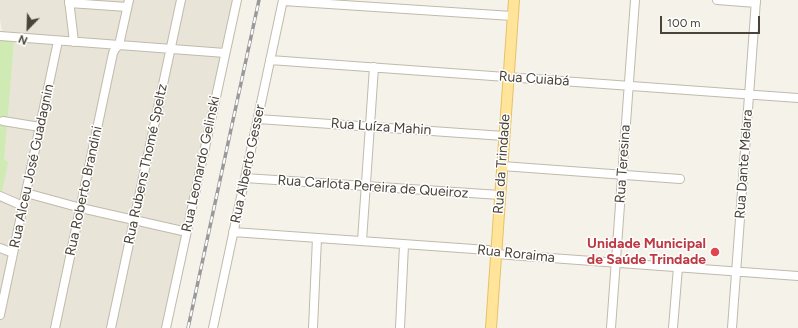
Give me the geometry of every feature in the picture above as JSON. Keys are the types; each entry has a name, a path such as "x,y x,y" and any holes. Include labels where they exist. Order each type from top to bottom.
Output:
{"main road":[{"name":"Rua da Trindade","path":"491,328 514,0"}],"street":[{"name":"Rua Rubens Thomé Speltz","path":"111,328 181,0"},
{"name":"Rua Leonardo Gelinski","path":"166,328 236,0"},
{"name":"Rua Teresina","path":"612,328 635,0"},
{"path":"717,0 756,1"},
{"path":"283,1 512,16"},
{"name":"Rua Alberto Gesser","path":"213,328 283,1"},
{"name":"Rua Dante Melara","path":"732,328 756,1"},
{"path":"74,42 69,2 128,3"},
{"name":"Rua Roberto Brandini","path":"55,328 113,53 119,45 128,3"},
{"path":"0,36 225,53"},
{"name":"Rua Alceu José Guadagnin","path":"0,310 58,40"},
{"path":"106,44 113,53"},
{"name":"Rua Cuiabá","path":"270,60 798,98"},
{"path":"362,242 374,67"},
{"name":"Rua Luíza Mahin","path":"258,119 504,136"},
{"path":"3,121 40,127"},
{"path":"502,166 680,179"},
{"name":"Rua Carlota Pereira de Queiroz","path":"245,178 500,195"},
{"path":"26,193 81,208 187,232"},
{"path":"0,196 23,206"},
{"name":"Rua Roraima","path":"233,232 488,250 496,254 798,276"},
{"path":"312,328 317,238"},
{"path":"400,328 404,244"},
{"path":"0,248 13,253"},
{"path":"673,328 678,267"}],"shaded area":[{"path":"0,0 241,0 164,328 0,328 0,156 14,41 2,32"}],"green space":[{"path":"0,39 14,41 4,160 8,162 2,193 0,192"}],"railway":[{"path":"188,328 259,0"}],"place":[{"name":"Unidade Municipal de Saúde Trindade","path":"715,252"}]}
